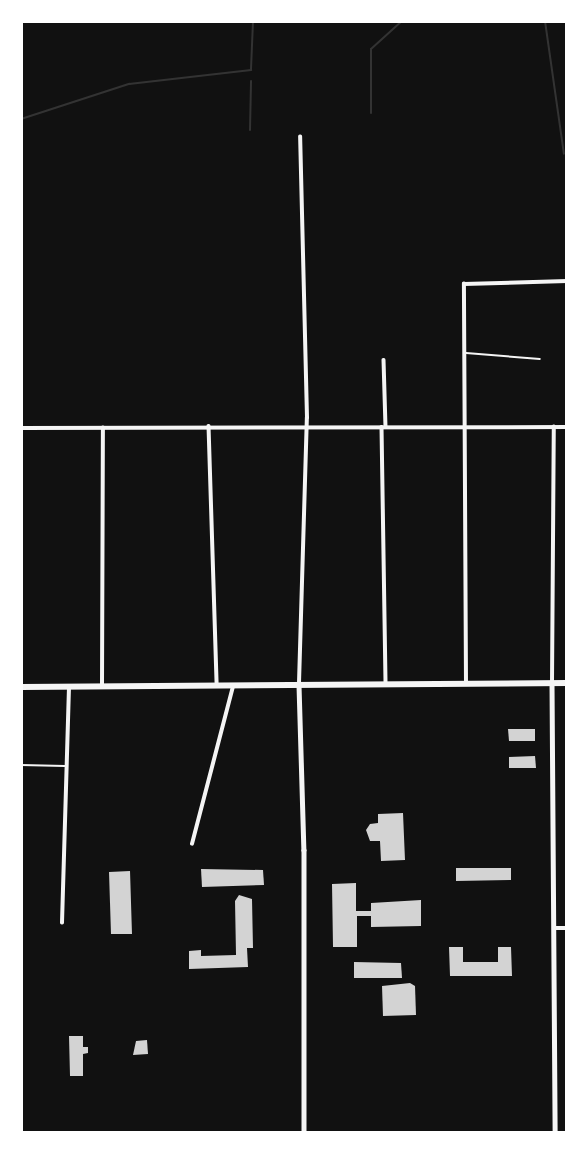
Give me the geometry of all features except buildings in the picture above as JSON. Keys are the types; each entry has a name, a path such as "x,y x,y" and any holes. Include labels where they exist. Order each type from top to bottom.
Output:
{"main road":[{"path":"21,687 567,682"}],"street":[{"path":"300,137 307,418 303,427 299,685 304,850 304,1133"},
{"path":"466,683 464,284 567,281"},
{"path":"384,360 386,684"},
{"path":"209,426 217,685"},
{"path":"21,428 567,428"},
{"path":"102,686 103,428"},
{"path":"554,428 552,683 555,1133"},
{"path":"192,844 233,685"},
{"path":"62,923 69,686"},
{"path":"554,928 567,928"}],"lane":[{"path":"464,352 540,359"},
{"path":"21,765 68,766"}],"waterway":[{"path":"251,69 253,21"},
{"path":"371,113 371,49 402,21"},
{"path":"545,21 564,154"},
{"path":"21,119 129,84 251,70"},
{"path":"250,130 251,81"}]}
